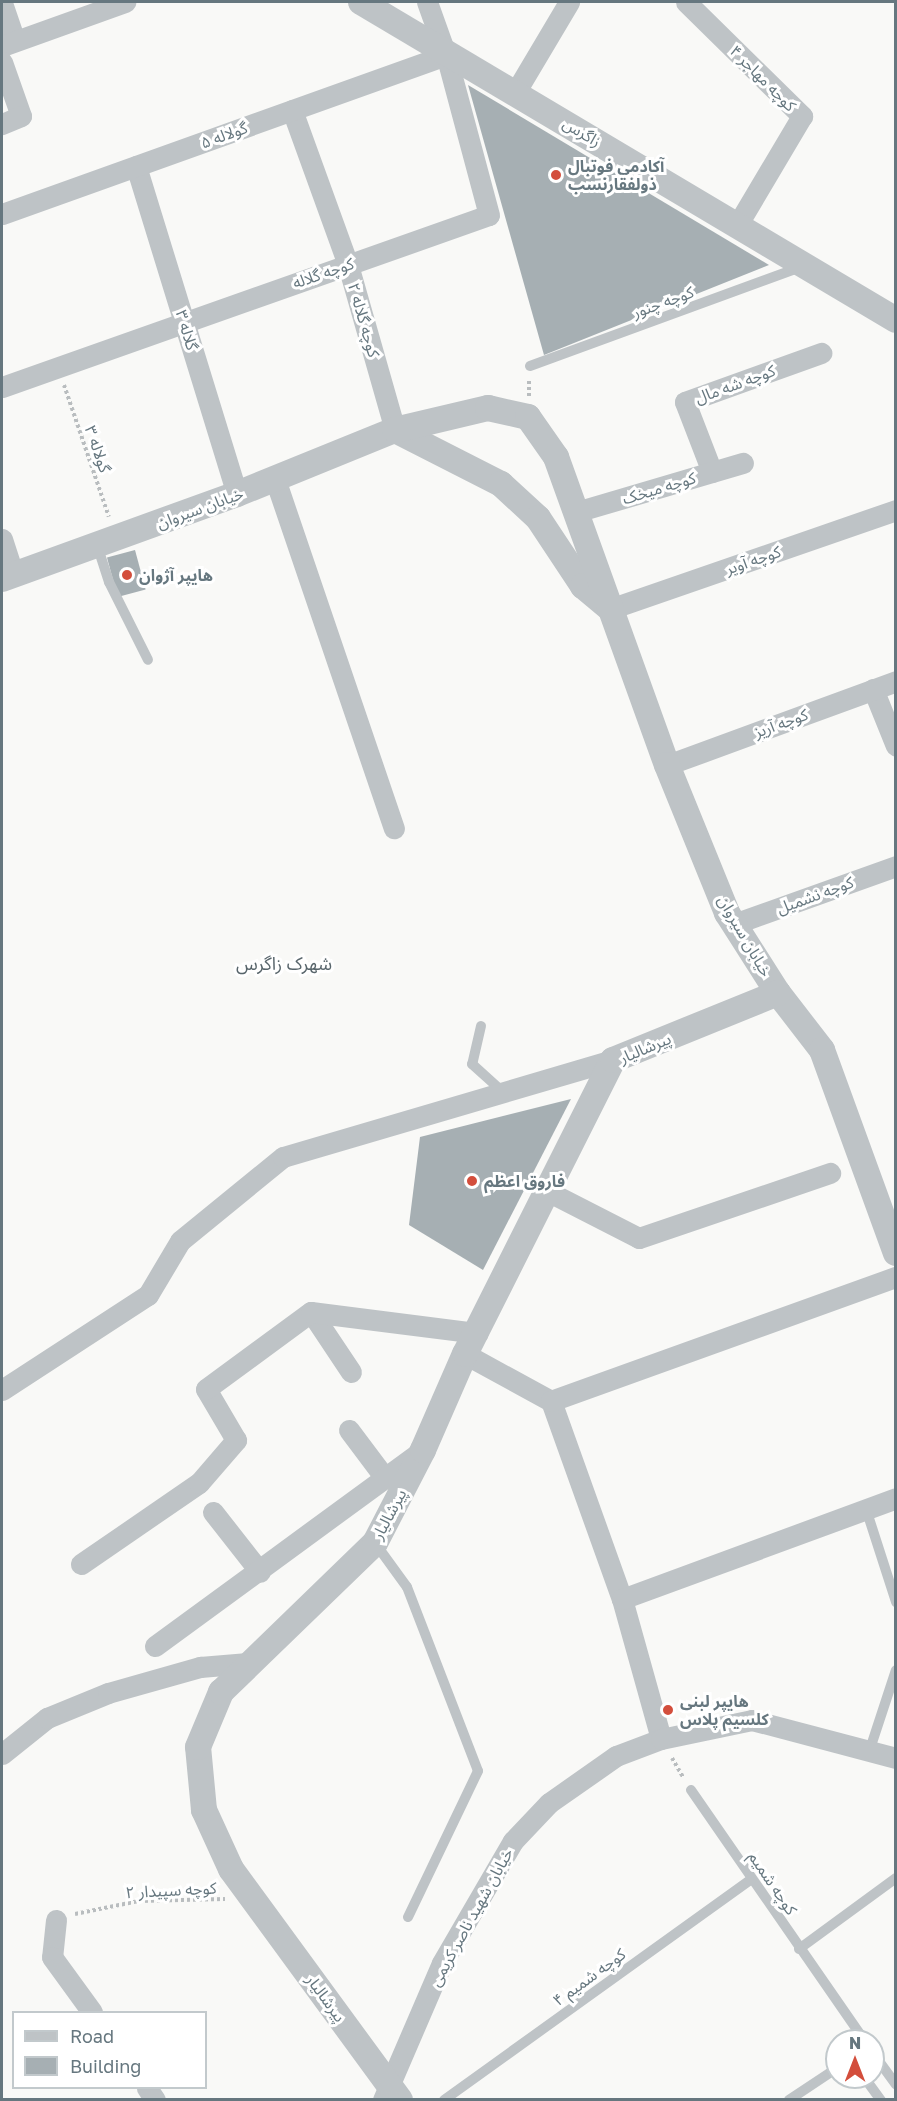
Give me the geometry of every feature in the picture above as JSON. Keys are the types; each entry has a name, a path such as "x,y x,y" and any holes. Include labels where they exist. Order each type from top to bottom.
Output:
{"street":[{"path":"2,3 8,44 125,2"},
{"name":"زاگرس","path":"361,2 446,55 738,224 896,320"},
{"path":"427,2 446,55"},
{"path":"515,93 569,2"},
{"name":"کوچه مهاجر ۴","path":"686,2 802,116 738,224"},
{"name":"گولاله ۵","path":"2,214 446,55"},
{"name":"کوچه گلاله","path":"2,387 489,215 446,55"},
{"path":"2,62 21,116 2,124"},
{"name":"کوچه گلاله ۲","path":"292,110 348,265 396,430"},
{"name":"گلاله ۳","path":"136,166 237,494"},
{"name":"کوچه شه مال","path":"712,472 685,402 821,353"},
{"name":"خیابان سیروان","path":"8,577 237,494 396,430 488,408 528,417 556,457 667,765 734,924 778,993 822,1050 896,1254"},
{"name":"خیابان سیروان","path":"396,430 501,484 538,518 583,586 610,609"},
{"name":"کوچه میخک","path":"576,512 743,463"},
{"path":"275,479 394,828"},
{"name":"کوچه آویر","path":"610,609 896,510"},
{"path":"2,539 8,577"},
{"name":"کوچه آریز","path":"667,765 896,681"},
{"path":"873,689 896,747"},
{"name":"کوچه نشمیل","path":"734,924 896,866"},
{"name":"پیرشالیار","path":"391,2095 231,1869 204,1810 198,1747 221,1692 248,1663 375,1543 423,1449 471,1343 549,1192 613,1060 778,993"},
{"path":"2,1390 148,1295 180,1241 283,1157 505,1095 613,1060"},
{"path":"549,1192 639,1238 830,1173"},
{"path":"551,1401 896,1277"},
{"path":"311,1312 351,1372"},
{"path":"81,1564 199,1483 236,1440 206,1389 311,1312 414,1322 471,1343 551,1401 622,1599 661,1739"},
{"path":"350,1430 385,1478"},
{"path":"155,1646 260,1572 423,1449"},
{"path":"622,1599 896,1498"},
{"path":"213,1512 260,1572"},
{"path":"2,1754 47,1718 108,1693 200,1666 248,1663"},
{"name":"خیابان شهید ناصر کریمی","path":"391,2095 442,1963 513,1841 549,1803 616,1756 661,1739 752,1720 870,1749 896,1758"},
{"path":"56,1920 52,1957 91,2011"}],"lane":[{"name":"کوچه چنور","path":"530,366 807,265"},
{"path":"106,542 112,590 148,660"},
{"path":"481,1026 472,1064 505,1095"},
{"path":"866,1509 896,1602"},
{"path":"375,1543 407,1587 478,1771 408,1917"},
{"path":"870,1749 896,1670"},
{"name":"کوچه شمیم","path":"691,1790 856,2029"},
{"path":"800,1949 896,1878"},
{"name":"کوچه شمیم ۴","path":"444,2100 752,1879"},
{"path":"885,2070 896,2085"},
{"path":"789,2100 825,2076"}],"path":[{"name":"گولاله ۳","path":"58,367 106,542"},
{"path":"661,1739 691,1790"},
{"name":"کوچه سپیدار ۲","path":"56,1920 139,1901 252,1898"}],"building":[{"name":"آکادمی فوتبال ذولفقارنسب","path":"468,85 769,265 544,355"},
{"name":"هایپر آژوان","path":"135,550 146,590 118,597 107,558"},
{"name":"فاروق اعظم","path":"571,1099 483,1270 409,1225 420,1137"}],"place":[{"name":"آکادمی فوتبال ذولفقارنسب","path":"556,175"},
{"name":"هایپر آژوان","path":"127,575"},
{"name":"فاروق اعظم","path":"472,1181"},
{"name":"هایپر لبنی کلسیم پلاس","path":"668,1710"}],"district":[{"name":"شهرک زاگرس","path":"284,963"}]}
